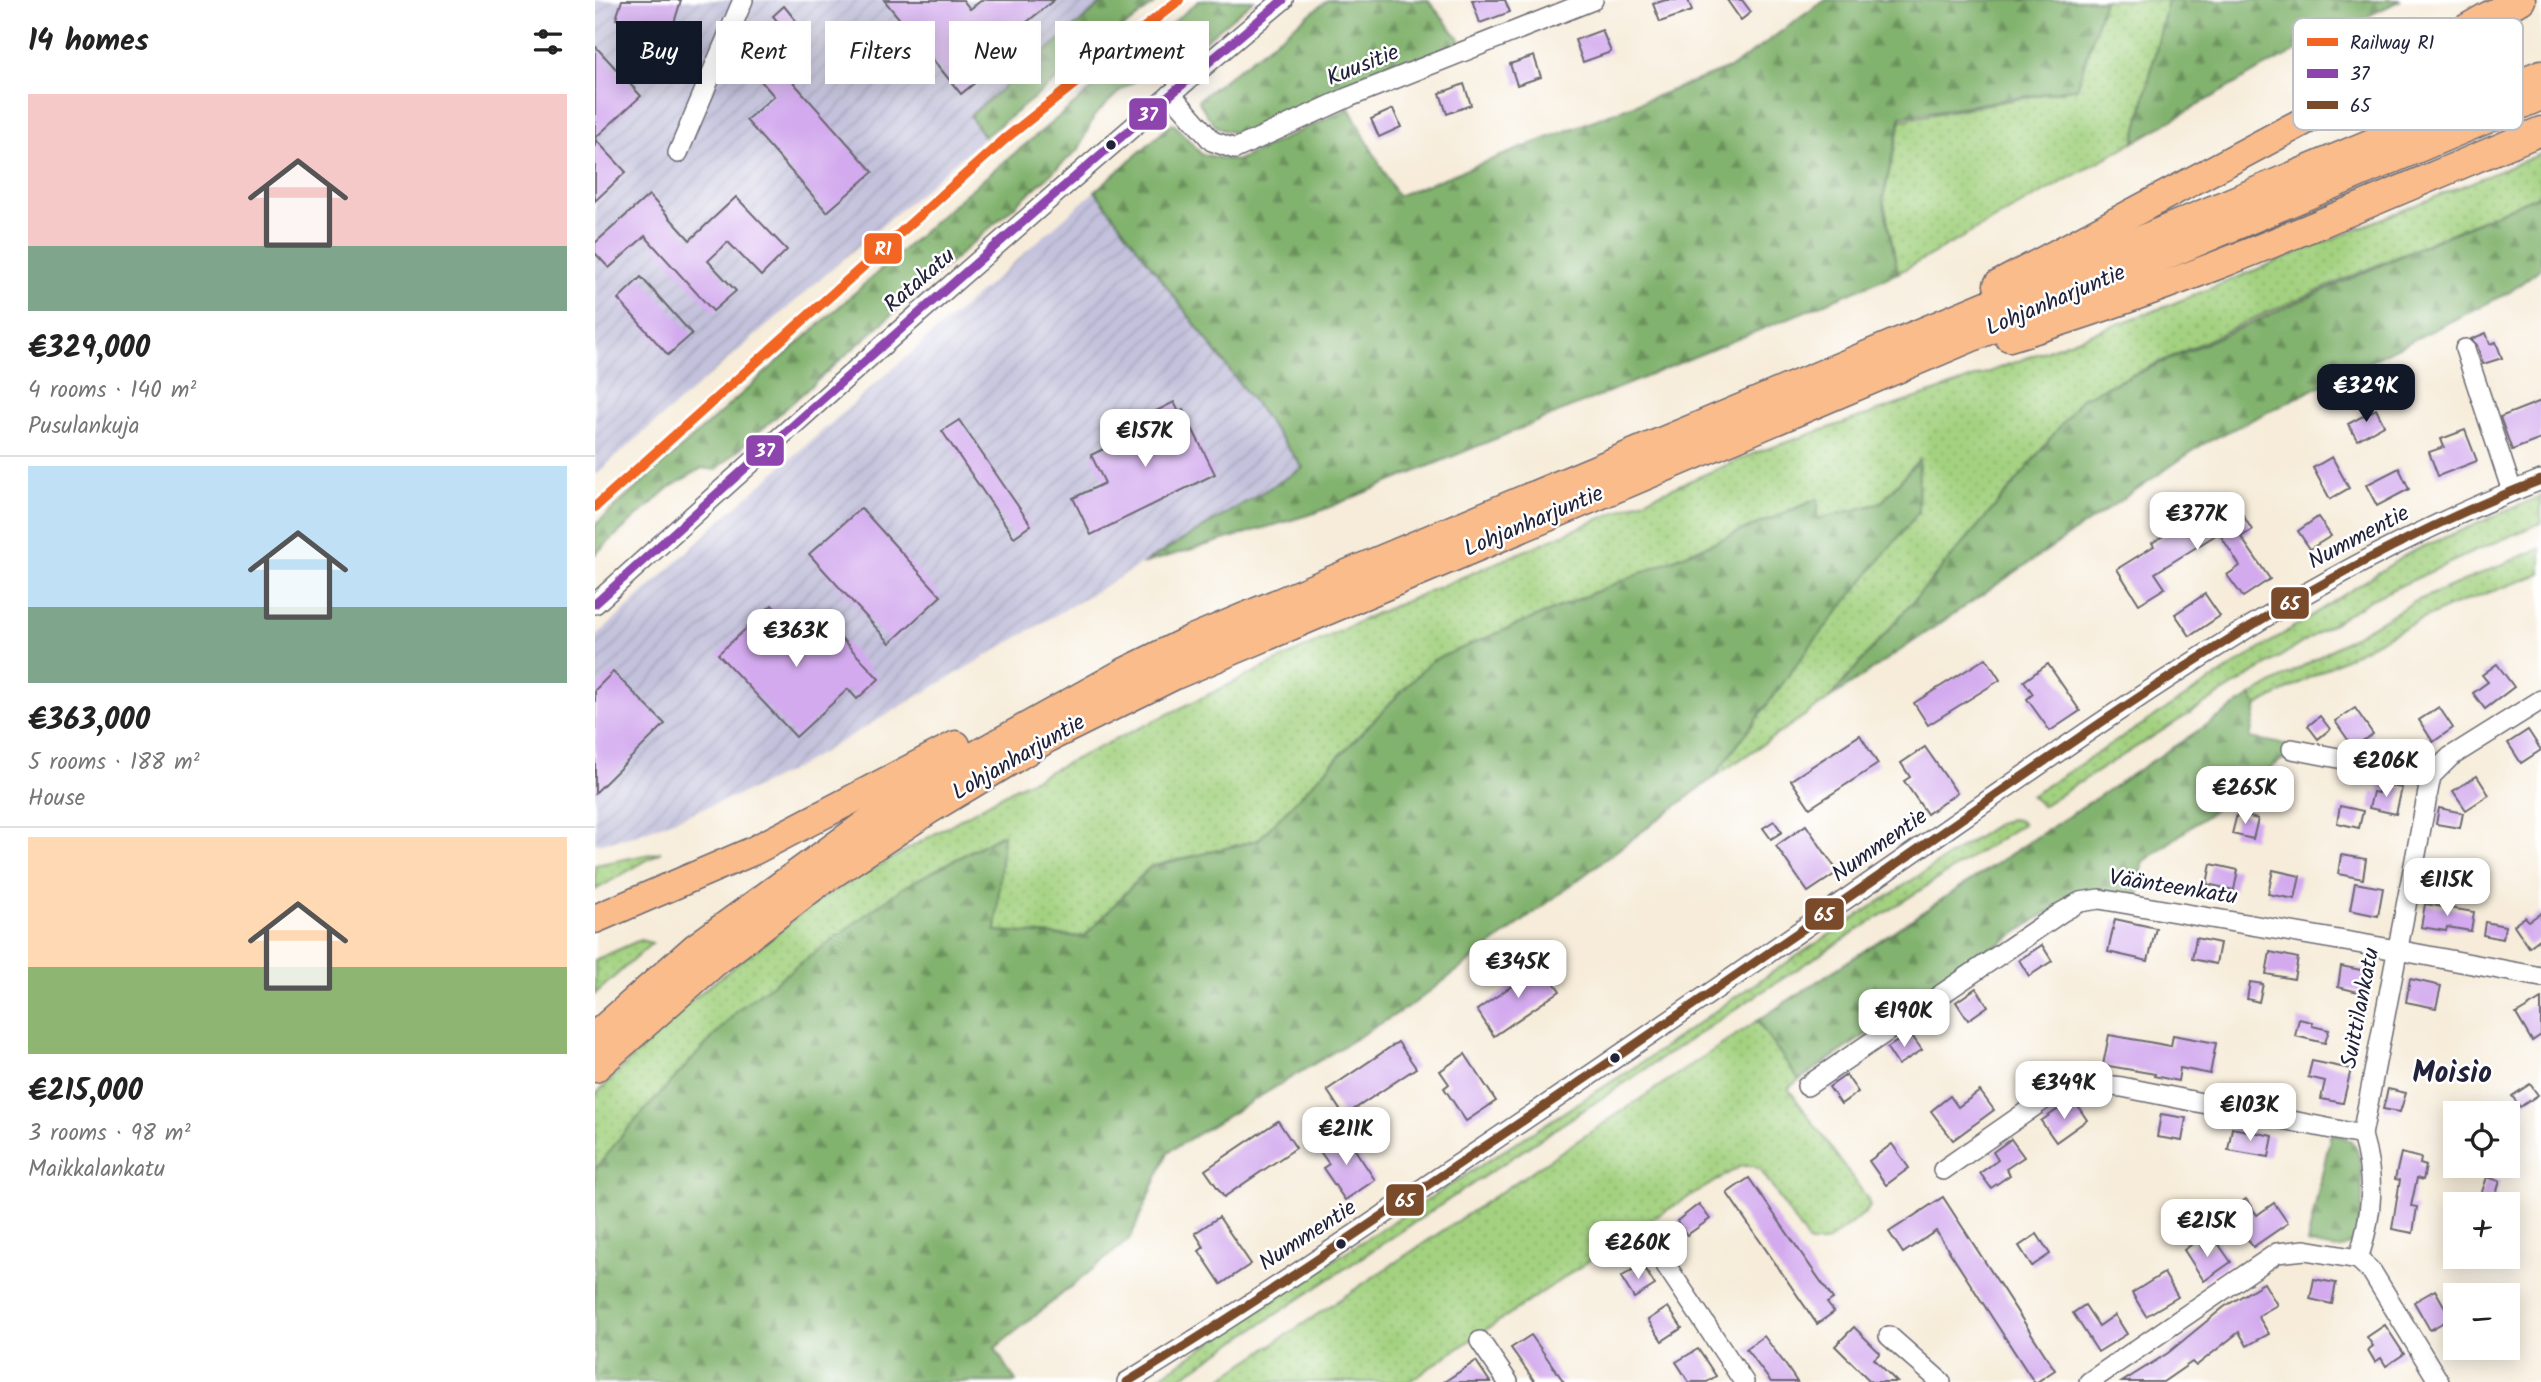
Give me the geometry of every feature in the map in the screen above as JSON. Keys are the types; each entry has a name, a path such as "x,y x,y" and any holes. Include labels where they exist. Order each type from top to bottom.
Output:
{"highway":[{"path":"2485,18 2521,0"},
{"name":"Lohjanharjuntie","path":"2523,81 2541,74"},
{"name":"Lohjanharjuntie","path":"2523,103 2541,96"},
{"path":"1883,362 2051,255 2293,127"},
{"name":"Lohjanharjuntie","path":"595,1068 714,963 817,884 927,811 1048,738 1175,675 2403,130"},
{"name":"Lohjanharjuntie","path":"595,1036 696,947 910,792 1125,672 1190,640 2457,130"},
{"path":"1883,362 2067,320 2207,268 2541,131"},
{"path":"595,919 753,851 1069,686 1125,672"}],"street":[{"path":"678,153 743,0"},
{"name":"Ratakatu","path":"595,604 1171,94 1283,0"},
{"name":"Kuusitie","path":"1171,94 1212,141 1235,149 1349,97 1593,0"},
{"path":"2465,349 2511,491"},
{"name":"Nummentie","path":"1127,1382 1368,1226 2201,658 2384,549 2541,480"},
{"path":"2292,749 2431,776 2449,757 2541,700"},
{"name":"Suittilankatu","path":"2361,1135 2431,776"},
{"name":"Väänteenkatu","path":"1808,1086 2039,928 2080,902 2099,899 2541,977"},
{"path":"1943,1170 2062,1087 2077,1082 2122,1087 2361,1135 2371,1178 2371,1203 2365,1240 2358,1259"},
{"path":"1644,1234 1744,1382"},
{"path":"2089,1382 2277,1253 2305,1250 2358,1259 2372,1272 2439,1382"},
{"path":"1889,1336 1941,1382"},
{"path":"1480,1341 1508,1382"}],"shaded area":[{"path":"595,0 1106,0 1081,21 1055,21 1055,44 1041,55 1041,21 949,21 949,84 1008,84 970,116 984,137 595,475"},
{"path":"1095,191 1304,469 794,769 753,789 630,837 595,844 595,638 722,519"}],"green space":[{"path":"1106,0 1159,0 1132,21 1081,21"},
{"path":"1200,0 1254,0 1209,37 1209,21 1175,21"},
{"path":"1328,0 1428,0 1461,41 1251,132 1231,132 1213,123 1198,100"},
{"path":"1825,0 2104,0 2077,88 1901,117 1883,199 1898,273 1315,513 1142,564 1303,468 1095,191 1173,123 1201,154 1236,161 1349,108 1397,196 1732,67"},
{"path":"2104,0 2168,0 2134,142 1898,273 1883,199 1901,120 2077,88"},
{"path":"2168,0 2401,0 2364,18 2293,18 2293,53 2134,142"},
{"path":"1055,44 1055,81 984,137 970,116 1008,84 1041,84 1041,55"},
{"path":"1098,84 1130,84 1094,116 1079,149 716,470 702,468 669,488 595,554 595,525 963,196"},
{"path":"2541,154 2541,194 2255,318 2082,398 2016,482 1829,699 1713,778 1811,645 1919,460 1881,503 1818,520 1817,499 1431,661 1258,840 1150,867 1084,937 996,931 1002,834 902,888 595,1170 595,1095 685,1005 819,900 1015,788 1373,615 1755,453 1940,390 2172,304"},
{"path":"2541,194 2541,268 2510,292 2203,444 1829,699 2016,482 2082,398"},
{"path":"1919,459 1918,513 1811,645 1713,778 1413,1004 1168,1152 1130,1239 995,1348 1016,1382 595,1382 595,1170 623,1134 740,1008 902,888 1003,834 996,931 1084,937 1150,867 1258,840 1431,661 1818,499 1818,519 1881,503"},
{"path":"2541,496 2541,523 2372,599 2042,806 2031,796 2409,553"},
{"path":"2541,548 2541,574 2451,606 2393,633 2257,706 2251,696 2414,602"},
{"path":"2251,696 2257,706 2250,738 2289,745 2286,757 2143,862 2139,895 2104,893 2046,913 1799,1080 1757,1021"},
{"path":"2010,819 2023,824 1757,995 1189,1372 1172,1382 1152,1382 1338,1257 1650,1057 1738,995 1999,823"},
{"path":"661,852 595,890 595,865"},
{"path":"640,940 652,943 595,994 595,960"},
{"path":"1757,1021 1799,1080 1788,1088 1867,1198 1870,1206 1825,1243 1809,1243 1762,1172 1754,1166 1741,1166 1647,1222 1408,1382 1216,1382"},
{"path":"2331,1133 2347,1139 2355,1146 2362,1181 2359,1227 2349,1245 2339,1248 2307,1243"}],"building":[{"path":"622,0 681,0 675,21 616,19"},
{"path":"884,0 963,0 970,9 982,0 1054,0 1028,21 949,21 949,79 935,62 935,21 901,21"},
{"path":"1472,0 1505,0 1510,12 1480,23"},
{"path":"1666,0 1688,0 1692,11 1660,22 1653,4"},
{"path":"1727,0 1742,0 1751,12 1741,20"},
{"path":"784,6 796,21 777,21 773,16"},
{"path":"1602,30 1611,52 1583,62 1575,40"},
{"path":"595,46 616,69 616,84 630,84 641,96 595,138"},
{"path":"1534,56 1541,77 1517,85 1510,64"},
{"path":"764,84 795,84 873,172 827,212 746,120 774,96"},
{"path":"953,84 973,84 961,94"},
{"path":"1464,84 1471,105 1447,114 1440,93"},
{"path":"1393,109 1401,127 1379,137 1371,119"},
{"path":"595,139 626,172 595,201"},
{"path":"649,195 690,240 736,197 787,250 761,276 728,242 708,261 736,291 713,311 645,236 609,268 595,253 595,243"},
{"path":"641,277 692,334 668,355 618,299"},
{"path":"2486,333 2490,344 2496,342 2502,358 2483,364 2477,345 2471,339"},
{"path":"2541,401 2541,439 2512,450 2500,417"},
{"path":"1174,402 1179,412 1183,410 1215,474 1091,535 1073,498 1105,483 1091,455 1143,430 1138,420"},
{"path":"2376,409 2384,425 2357,440 2348,424"},
{"path":"959,420 1031,525 1014,537 942,431"},
{"path":"2465,430 2477,461 2438,476 2429,452 2444,447 2441,439"},
{"path":"2332,457 2349,488 2330,499 2313,468"},
{"path":"2399,468 2409,489 2377,506 2366,485"},
{"path":"2232,497 2252,530 2241,537 2270,579 2243,597 2227,575 2240,566 2219,533 2155,573 2165,588 2139,604 2117,569 2193,517 2195,520"},
{"path":"861,508 941,596 890,643 809,554"},
{"path":"2318,517 2331,536 2310,549 2298,531"},
{"path":"2205,594 2220,616 2190,636 2175,614"},
{"path":"772,605 810,646 831,627 879,679 857,699 848,689 796,737 718,654"},
{"path":"1986,658 2000,680 1928,725 1914,703"},
{"path":"2048,664 2080,711 2050,731 2027,699 2033,694 2024,681"},
{"path":"2497,664 2514,687 2485,709 2473,693 2488,682 2482,675"},
{"path":"613,672 665,724 595,793 595,690"},
{"path":"2439,707 2453,728 2433,742 2419,720"},
{"path":"2355,708 2373,734 2353,747 2335,721"},
{"path":"2320,716 2330,729 2318,739 2308,726"},
{"path":"2528,730 2541,750 2521,763 2508,743"},
{"path":"1860,735 1878,764 1810,808 1791,780"},
{"path":"1925,747 1957,793 1927,814 1904,781 1910,777 1901,763"},
{"path":"2477,776 2489,795 2466,810 2453,791"},
{"path":"2380,784 2402,788 2396,814 2369,808 2373,792 2378,793"},
{"path":"2340,806 2363,811 2359,828 2337,823"},
{"path":"2439,808 2463,813 2460,828 2436,824"},
{"path":"2237,814 2258,819 2253,839 2232,834"},
{"path":"1774,821 1782,832 1771,839 1763,828"},
{"path":"1806,825 1838,872 1808,892 1776,846"},
{"path":"2341,855 2366,859 2363,879 2338,874"},
{"path":"2211,864 2238,870 2234,890 2207,884"},
{"path":"2273,870 2300,876 2295,899 2268,894"},
{"path":"2355,883 2383,888 2378,916 2350,910"},
{"path":"2425,904 2474,912 2471,931 2421,927"},
{"path":"2541,913 2541,938 2529,947 2514,925 2525,917 2529,921"},
{"path":"2115,919 2156,928 2148,961 2108,952"},
{"path":"2485,922 2505,926 2503,939 2483,935"},
{"path":"2196,938 2220,943 2216,964 2192,959"},
{"path":"2042,945 2052,961 2029,976 2019,960"},
{"path":"2270,952 2298,958 2294,979 2266,974"},
{"path":"1542,965 1560,991 1494,1036 1477,1010"},
{"path":"2341,966 2366,971 2362,993 2338,987"},
{"path":"2410,979 2441,986 2436,1008 2406,1002"},
{"path":"2250,982 2263,984 2259,1002 2247,999"},
{"path":"1976,988 1988,1006 1968,1020 1956,1002"},
{"path":"2541,999 2541,1035 2532,1041 2516,1014"},
{"path":"2299,1019 2329,1030 2325,1043 2295,1036"},
{"path":"1910,1033 1922,1050 1898,1065 1887,1048"},
{"path":"2109,1035 2171,1046 2173,1035 2216,1043 2210,1074 2180,1068 2178,1081 2103,1065"},
{"path":"1398,1042 1416,1068 1344,1116 1327,1090"},
{"path":"1465,1054 1496,1101 1466,1121 1444,1088 1449,1084 1440,1071"},
{"path":"2312,1061 2351,1069 2343,1103 2321,1099 2325,1081 2308,1077"},
{"path":"1846,1075 1858,1092 1841,1104 1829,1087"},
{"path":"2530,1084 2538,1095 2520,1107 2520,1101 2516,1101 2512,1096"},
{"path":"2388,1089 2406,1093 2400,1112 2383,1109"},
{"path":"1980,1091 1994,1110 1953,1140 1931,1111 1950,1096 1958,1107"},
{"path":"2073,1099 2087,1120 2056,1142 2041,1121"},
{"path":"2161,1114 2186,1118 2182,1141 2157,1137"},
{"path":"1278,1121 1296,1148 1224,1197 1205,1170"},
{"path":"2232,1128 2273,1136 2269,1157 2228,1150"},
{"path":"1344,1133 1375,1180 1345,1200 1323,1168 1329,1164 1319,1150"},
{"path":"2011,1139 2024,1157 2006,1169 2010,1175 1991,1188 1980,1173 1998,1160 1993,1152"},
{"path":"1892,1144 1909,1168 1886,1185 1869,1161"},
{"path":"2401,1153 2421,1158 2420,1164 2426,1166 2423,1180 2417,1178 2411,1206 2417,1207 2413,1233 2392,1229 2400,1180 2395,1179"},
{"path":"1749,1178 1833,1299 1827,1303 1834,1312 1817,1324 1727,1193"},
{"path":"2487,1178 2500,1181 2497,1192 2482,1192"},
{"path":"1943,1197 2055,1370 2037,1382 2034,1382 1936,1231 1903,1253 1889,1232"},
{"path":"2246,1199 2257,1215 2274,1203 2288,1223 2253,1247 2229,1211"},
{"path":"1699,1204 1710,1219 1687,1235 1677,1221"},
{"path":"1219,1217 1251,1264 1221,1284 1199,1251 1204,1247 1195,1233"},
{"path":"2037,1234 2050,1254 2032,1266 2019,1246"},
{"path":"2198,1240 2205,1250 2217,1242 2231,1262 2204,1281 2184,1250"},
{"path":"1642,1264 1655,1285 1634,1298 1621,1277"},
{"path":"2164,1273 2178,1297 2146,1316 2132,1293"},
{"path":"2314,1279 2336,1283 2332,1304 2310,1299"},
{"path":"2264,1283 2277,1305 2258,1316 2269,1334 2247,1346 2239,1332 2196,1366 2192,1362 2163,1382 2122,1382 2168,1353 2224,1307"},
{"path":"2435,1290 2443,1304 2443,1323 2430,1330 2414,1302"},
{"path":"2085,1305 2099,1326 2115,1315 2127,1334 2098,1352 2073,1313"},
{"path":"1668,1307 1682,1328 1662,1341 1648,1320"},
{"path":"2385,1325 2404,1354 2386,1366 2381,1358 2375,1362 2368,1350 2373,1346 2367,1337"},
{"path":"1854,1327 1880,1353 1874,1359 1897,1382 1871,1382 1835,1346"},
{"path":"1531,1335 1564,1382 1535,1382 1511,1348"},
{"path":"1764,1336 1797,1382 1771,1382 1746,1349"},
{"path":"1698,1349 1716,1376 1707,1382 1689,1382 1676,1362"},
{"path":"1476,1361 1490,1382 1444,1382"}],"rail line":[{"name":"R1","path":"595,507 1005,139 1179,0"}],"transit line":[{"name":"37","path":"595,604 936,298 1283,0"},
{"name":"65","path":"1127,1382 1361,1230 1679,1015 2066,746 2219,645 2377,554 2458,514 2541,480"}],"district":[{"name":"Moisio","path":"2452,1074"}]}
